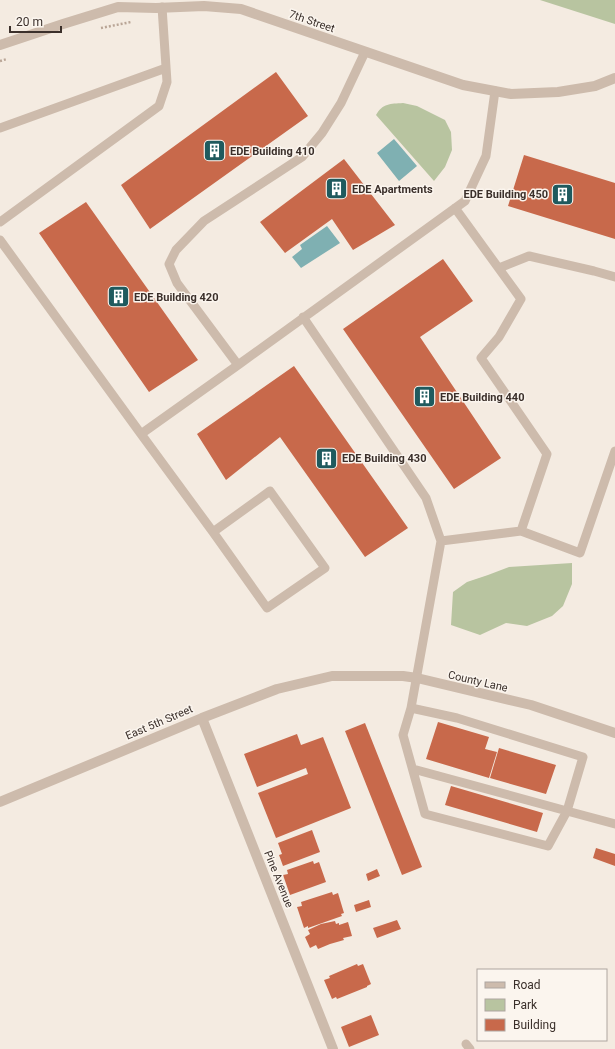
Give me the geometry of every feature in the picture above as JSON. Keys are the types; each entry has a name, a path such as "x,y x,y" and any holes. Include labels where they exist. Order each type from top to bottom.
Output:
{"street":[{"name":"7th Street","path":"0,45 118,7 204,6 241,10 463,85 511,94 558,92 595,86 615,78"},
{"name":"County Lane","path":"332,676 403,676 417,678 531,705 615,733"},
{"name":"East 5th Street","path":"0,802 202,718 277,689 332,676"},
{"name":"Pine Avenue","path":"202,718 334,1049"}],"lane":[{"path":"0,222 160,106 167,82 162,7"},
{"path":"238,365 177,283 169,264 176,250 204,221 302,158 322,133 341,103 365,52"},
{"path":"0,128 166,68"},
{"path":"141,434 465,201 486,156 495,91"},
{"path":"455,208 521,299 499,337 481,358 547,454 521,531"},
{"path":"0,240 267,608 325,568 270,491 212,532"},
{"path":"499,268 529,256 615,277"},
{"path":"303,317 426,498 441,541 417,678 411,708 403,736 425,814 548,846 567,811 583,756 457,718 411,708"},
{"path":"441,541 521,531 580,553 615,451"},
{"path":"412,770 615,824"}],"path":[{"path":"97,29 134,22"},
{"path":"0,61 13,57"}],"green space":[{"path":"540,0 615,0 615,24"},
{"path":"403,103 417,106 445,120 451,132 452,150 445,167 434,181 376,115 384,106"},
{"path":"572,563 572,584 563,606 552,616 527,626 506,623 480,635 451,625 453,592 467,582 509,567"}],"water":[{"path":"394,139 417,166 399,181 377,153"},
{"path":"327,226 340,243 301,268 292,257 302,249 300,245"}],"building":[{"name":"EDE Building 410","path":"276,72 308,116 150,229 121,185"},
{"name":"EDE Building 450","path":"524,155 615,183 615,239 508,206"},
{"name":"EDE Apartments","path":"344,159 395,225 353,250 332,219 285,253 260,222"},
{"name":"EDE Building 420","path":"86,202 198,360 149,392 39,233"},
{"name":"EDE Building 440","path":"443,259 473,301 420,337 501,458 454,489 343,329"},
{"name":"EDE Building 430","path":"294,366 408,528 365,557 280,437 226,480 197,434"},
{"path":"438,722 489,737 485,749 497,752 489,778 426,759"},
{"path":"365,723 422,867 402,875 345,731"},
{"path":"297,734 301,745 323,737 351,808 276,838 258,793 308,774 306,768 257,787 244,754"},
{"path":"499,748 556,765 546,794 490,778"},
{"path":"451,786 543,813 537,832 445,805"},
{"path":"312,830 320,852 283,866 279,855 282,854 278,843"},
{"path":"596,848 615,854 615,866 593,858"},
{"path":"313,861 314,864 319,862 326,882 290,895 283,875 288,874 287,870"},
{"path":"377,869 380,876 368,881 366,874"},
{"path":"332,892 333,895 338,893 344,913 341,914 342,916 308,928 308,926 304,928 297,907 302,906 301,902"},
{"path":"369,900 371,907 356,912 354,905"},
{"path":"397,920 401,929 377,938 373,928"},
{"path":"335,921 336,924 339,923 339,925 348,922 352,936 343,938 344,940 318,949 316,945 310,948 305,937 310,934 308,930 321,924"},
{"path":"357,964 358,966 363,964 371,984 337,999 336,997 332,999 324,980 330,978 329,976"},
{"path":"371,1015 379,1035 349,1047 341,1027"}],"place":[{"name":"EDE Building 410","path":"214,151"},
{"name":"EDE Apartments","path":"336,189"},
{"name":"EDE Building 450","path":"563,194"},
{"name":"EDE Building 420","path":"118,297"},
{"name":"EDE Building 440","path":"425,397"},
{"name":"EDE Building 430","path":"327,458"}]}
